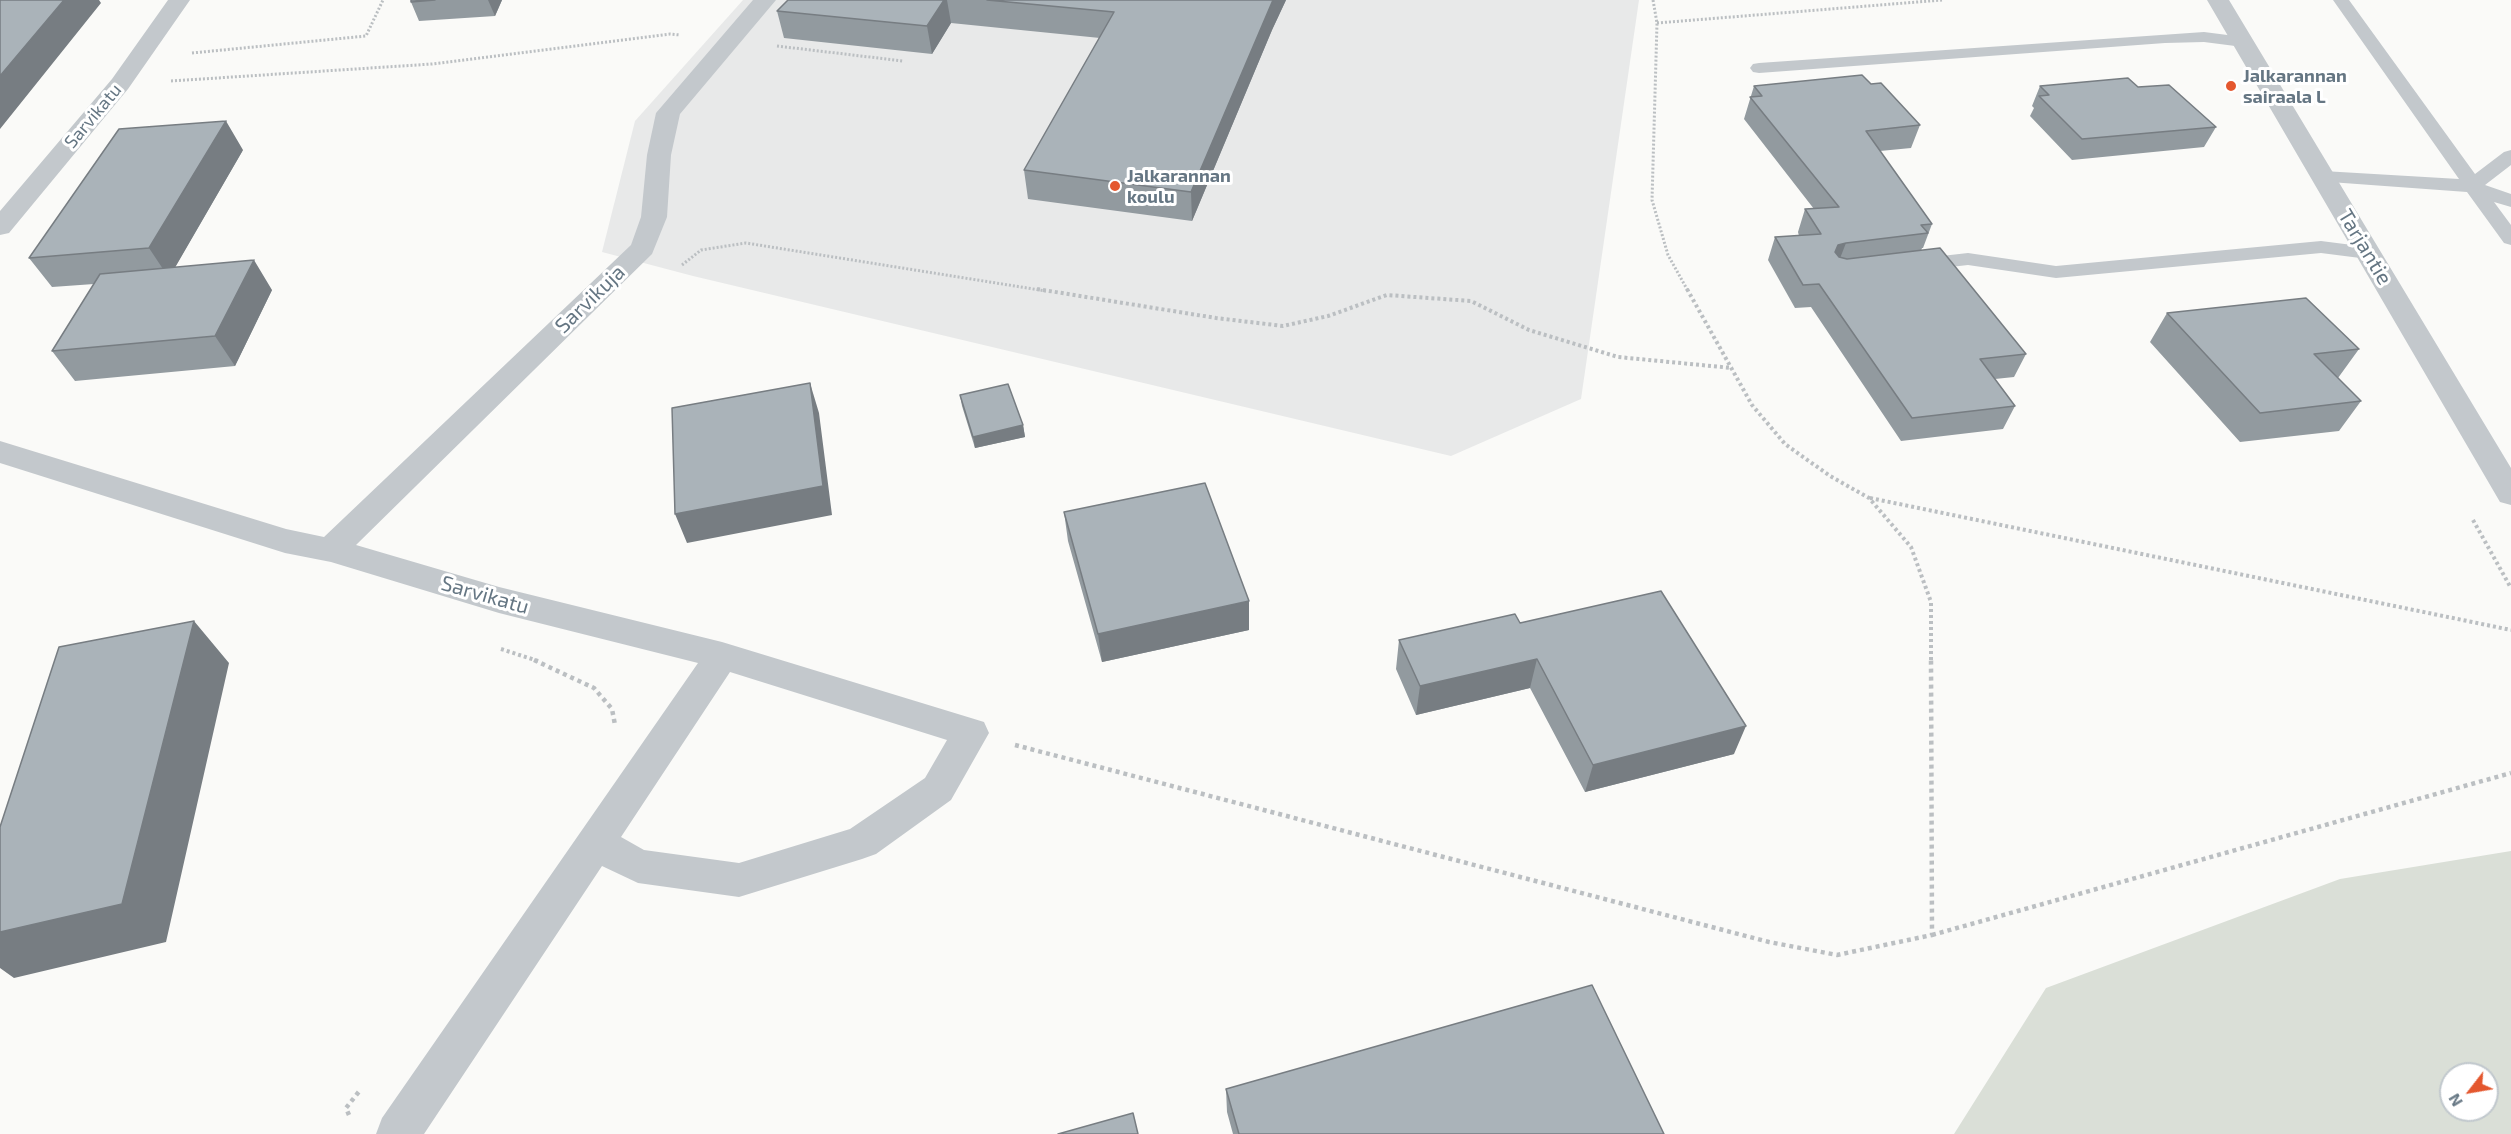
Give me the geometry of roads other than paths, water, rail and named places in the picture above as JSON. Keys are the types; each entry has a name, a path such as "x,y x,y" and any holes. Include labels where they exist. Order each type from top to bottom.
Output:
{"street":[{"name":"Sarvikatu","path":"0,227 120,84 179,0"},
{"name":"Sarvikuja","path":"331,550 643,248 654,217 659,154 668,112 765,0"},
{"name":"Tarjantie","path":"2218,0 2511,495"},
{"name":"Sarvikatu","path":"0,452 285,541 331,550 499,600 722,656 971,733 938,789 862,842 739,880 638,866 597,843"},
{"path":"398,1134 722,656"}],"lane":[{"path":"2341,0 2471,186 2511,239"},
{"path":"1759,68 2165,38 2204,37 2243,42"},
{"path":"2471,186 2511,156"},
{"path":"2323,177 2471,186 2511,201"},
{"path":"1897,267 1968,259 2056,272 2321,247 2368,253"}],"place":[{"name":"Jalkarannan sairaala L","path":"2231,86"},
{"name":"Jalkarannan koulu","path":"1115,186"}]}
